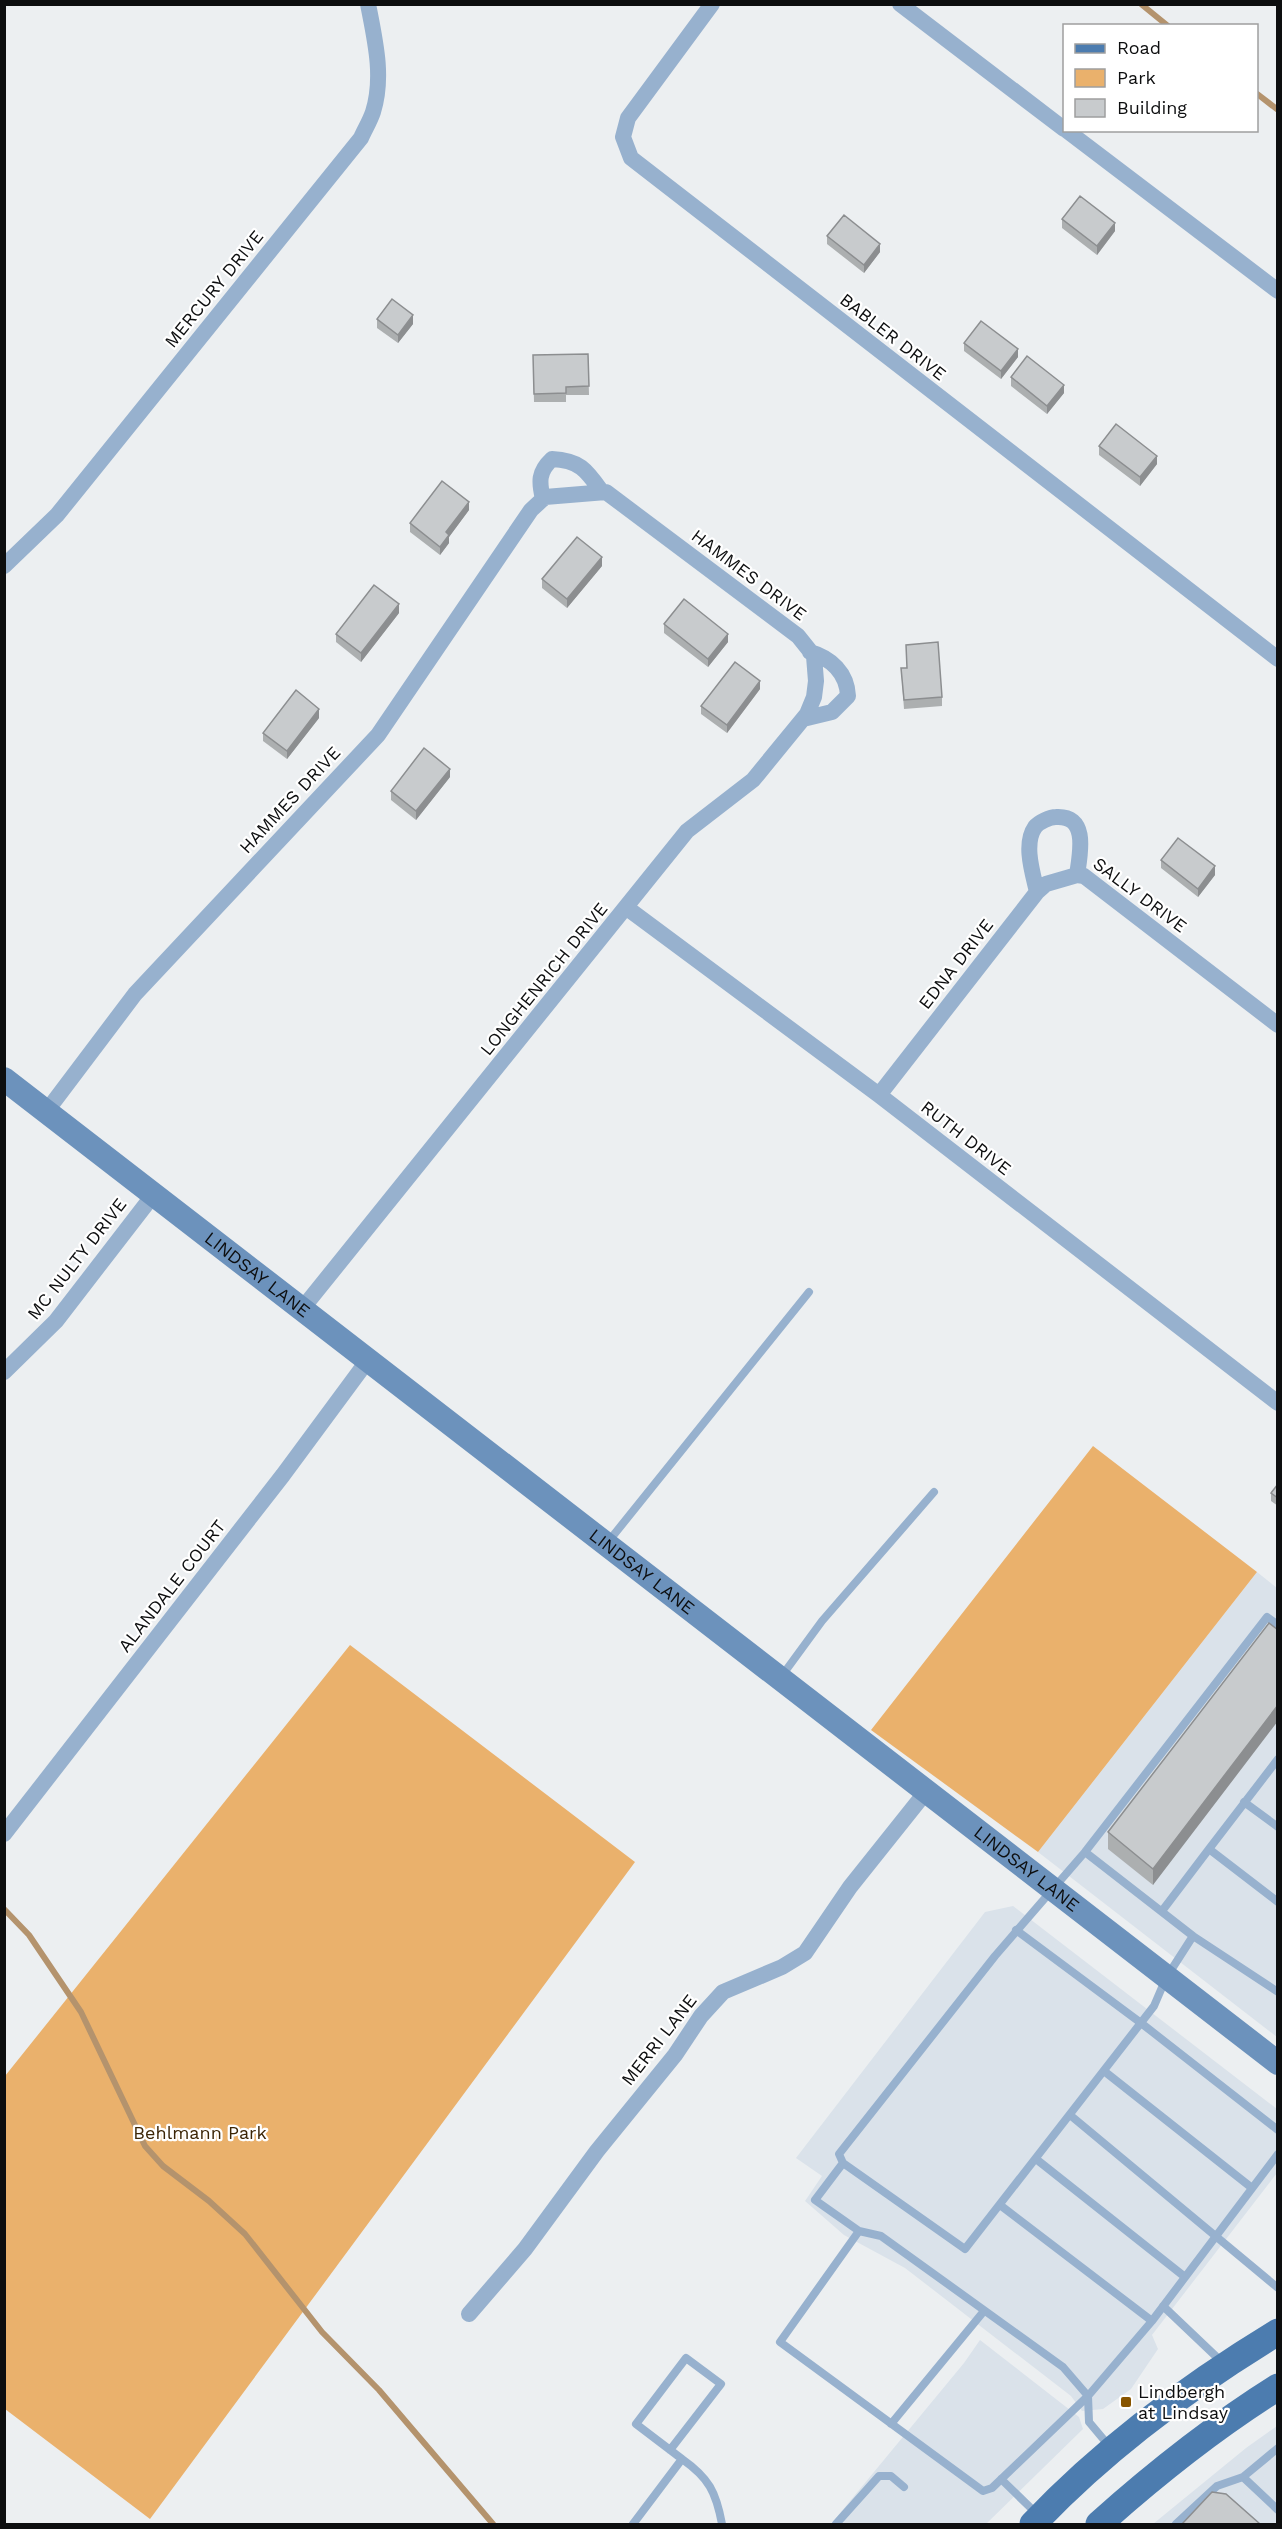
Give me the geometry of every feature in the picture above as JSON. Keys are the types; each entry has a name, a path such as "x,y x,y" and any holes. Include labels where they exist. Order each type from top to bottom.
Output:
{"main road":[{"path":"1036,2521 1112,2450 1225,2365 1278,2332"},
{"path":"1099,2524 1150,2479 1272,2394"}],"street":[{"name":"MERCURY DRIVE","path":"4,566 57,515 361,138 373,112 378,83 378,52 368,4"},
{"name":"BABLER DRIVE","path":"712,4 628,118 623,137 631,158 1278,659"},
{"path":"900,4 1063,128"},
{"path":"1068,132 1278,291"},
{"name":"HAMMES DRIVE","path":"46,1112 135,994 378,735 531,510 543,500 539,482 542,468 552,459 566,459 582,466 602,492 613,496 798,636 810,652 822,655 842,673 847,685 848,696 840,706 832,712 803,719"},
{"path":"543,500 545,497 602,492"},
{"name":"LONGHENRICH DRIVE","path":"302,1309 687,831 753,780 803,719 814,697 816,681 814,656 810,652"},
{"name":"SALLY DRIVE","path":"1037,892 1030,858 1031,840 1036,827 1050,818 1068,818 1077,824 1081,836 1077,875 1084,876 1278,1025"},
{"name":"EDNA DRIVE","path":"879,1095 1037,892 1046,884 1077,875"},
{"name":"RUTH DRIVE","path":"627,908 879,1095 1278,1403"},
{"name":"LINDSAY LANE","path":"4,1079 925,1793 1278,2063"},
{"name":"MC NULTY DRIVE","path":"4,1372 56,1321 154,1194"},
{"name":"ALANDALE COURT","path":"4,1834 283,1475 368,1360"},
{"name":"MERRI LANE","path":"469,2314 525,2249 604,2142 675,2055 701,2016 723,1992 782,1966 805,1953 850,1887 925,1793"}],"lane":[{"path":"605,1545 809,1292"},
{"path":"779,1679 822,1621 933,1492"},
{"path":"1193,1936 1166,1978 1154,2006 965,2249 843,2163 839,2154 1016,1930 1085,1852 1267,1617 1278,1625"},
{"path":"1162,1911 1278,1759"},
{"path":"1244,1802 1278,1827"},
{"path":"1209,1849 1278,1902"},
{"path":"1085,1852 1193,1936 1278,1992"},
{"path":"1016,1930 1141,2023 1278,2130"},
{"path":"1104,2071 1252,2188"},
{"path":"1070,2115 1278,2288"},
{"path":"859,2231 780,2342 983,2491 992,2488 1089,2396 1152,2321 1278,2154"},
{"path":"1036,2159 1185,2277"},
{"path":"843,2163 815,2200 859,2231 881,2236 1063,2367 1089,2396 1089,2422 1112,2450"},
{"path":"1000,2205 1152,2321"},
{"path":"1163,2306 1225,2365"},
{"path":"891,2424 984,2311"},
{"path":"670,2450 721,2384 686,2358 636,2424 709,2483 718,2501 722,2524"},
{"path":"1176,2524 1217,2486 1243,2477 1278,2448"},
{"path":"633,2524 682,2459"},
{"path":"836,2524 879,2475 891,2476 904,2487"},
{"path":"1243,2477 1278,2510"},
{"path":"1001,2479 1036,2521"}],"shaded area":[{"path":"1257,1572 1277,1588 1277,2037 1038,1852"},
{"path":"1013,1906 1277,2109 1277,2173 1152,2335 1158,2349 1131,2389 1103,2409 1082,2411 1071,2396 905,2268 844,2235 805,2201 822,2176 796,2158 985,1912"},
{"path":"980,2340 1079,2417 1083,2429 986,2524 831,2524 964,2363"},
{"path":"1277,2426 1277,2524 1153,2524 1246,2448"}],"green space":[{"path":"1093,1446 1257,1572 1038,1852 871,1730"},
{"name":"Behlmann Park","path":"350,1645 635,1862 150,2519 5,2409 5,2076"}],"building":[{"path":"1080,196 1115,223 1097,246 1062,219"},
{"path":"844,215 880,244 864,265 827,236"},
{"path":"392,299 413,315 398,335 377,319"},
{"path":"981,321 1018,349 1001,371 964,343"},
{"path":"588,354 589,386 566,387 566,393 534,394 533,355"},
{"path":"1027,356 1064,385 1047,406 1011,377"},
{"path":"1116,424 1157,456 1140,477 1099,446"},
{"path":"442,481 469,502 446,532 449,535 440,547 410,523"},
{"path":"577,537 602,557 567,599 542,579"},
{"path":"374,585 399,604 361,653 336,634"},
{"path":"684,599 728,634 708,659 664,624"},
{"path":"938,642 942,697 904,700 901,668 907,668 906,645"},
{"path":"735,662 760,681 727,725 701,706"},
{"path":"296,690 319,709 287,751 263,733"},
{"path":"424,748 450,769 416,811 391,791"},
{"path":"1178,838 1215,866 1198,889 1161,860"},
{"path":"1278,1484 1278,1498 1271,1493"},
{"path":"1269,1623 1278,1630 1278,1705 1153,1869 1108,1832"},
{"path":"1212,2492 1226,2494 1260,2524 1182,2524"}],"waterway":[{"path":"1141,4 1166,24"},
{"path":"1258,95 1278,110"},
{"path":"4,1909 29,1935 81,2012 145,2146 163,2166 209,2201 245,2234 322,2332 379,2390 493,2524"}],"place":[{"name":"Lindbergh at Lindsay","path":"1126,2402"}]}
